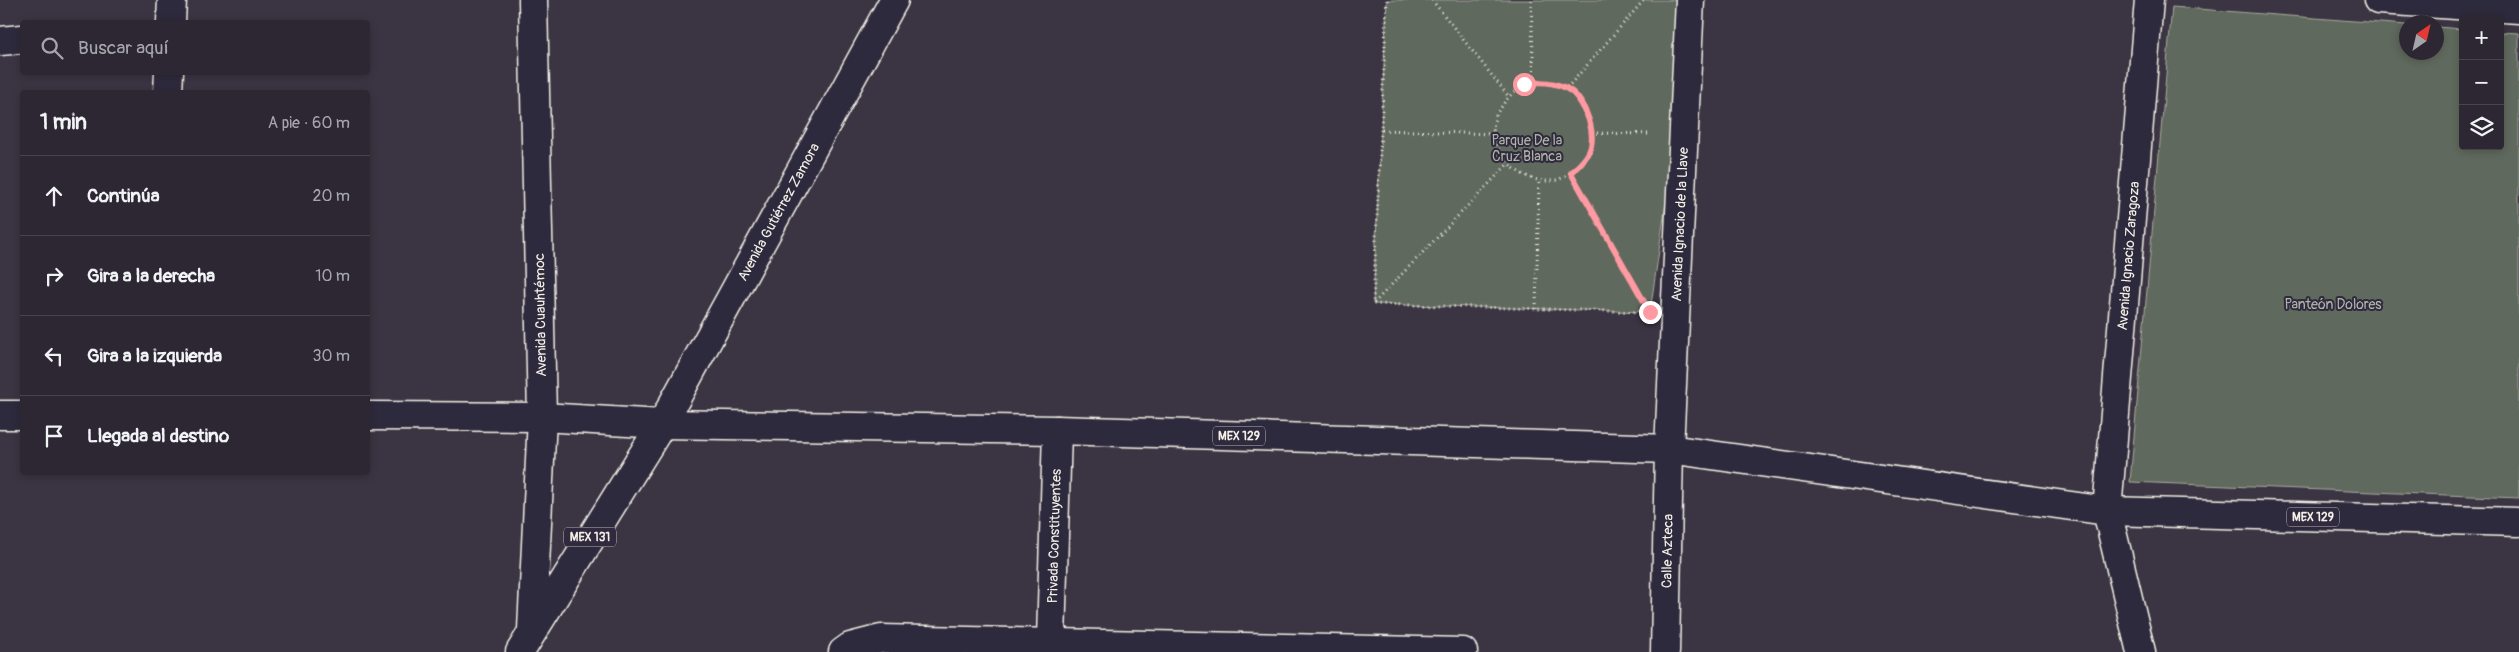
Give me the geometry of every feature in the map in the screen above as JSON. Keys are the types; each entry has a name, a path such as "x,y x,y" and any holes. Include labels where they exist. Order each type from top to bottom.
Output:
{"main road":[{"path":"171,20 172,0"},
{"name":"Avenida Cuauhtémoc","path":"526,641 542,417 533,0"},
{"name":"Avenida Gutiérrez Zamora","path":"662,424 894,0"},
{"name":"Avenida Ignacio de la Llave","path":"1669,449 1690,0"},
{"name":"Avenida Ignacio Zaragoza","path":"2141,652 2106,511 2149,0"},
{"path":"2378,0 2519,9"},
{"path":"0,41 20,40"},
{"path":"168,90 169,75"},
{"path":"0,415 20,415"},
{"name":"MEX 129","path":"370,416 542,417 662,424 1057,430 1669,449 2106,511 2519,522"},
{"name":"MEX 131","path":"526,641 662,424"},
{"name":"Privada Constituyentes","path":"1051,641 1057,430"},
{"name":"Calle Azteca","path":"1665,652 1669,449"},
{"path":"844,652 850,646 881,639 1051,641 1463,652"}],"path":[{"path":"1373,304 1388,0"},
{"path":"1432,0 1509,97"},
{"path":"1531,0 1534,82"},
{"path":"1567,88 1644,0"},
{"path":"1534,82 1567,88 1583,108 1592,133 1591,147 1584,159 1571,173 1540,182 1530,179 1508,164 1495,143 1494,134 1495,116 1509,97 1524,84 1534,82"},
{"path":"1382,130 1494,134"},
{"path":"1592,133 1657,134"},
{"path":"1373,304 1508,164"},
{"path":"1373,304 1650,312 1571,173"},
{"path":"1536,309 1540,182"}],"green space":[{"name":"Parque De la Cruz Blanca","path":"1387,0 1678,0 1676,134 1650,312 1373,304"},
{"name":"Panteón Dolores","path":"2172,7 2399,24 2399,60 2444,60 2444,28 2459,29 2459,150 2504,150 2504,32 2519,33 2519,498 2130,482"}],"route":[{"path":"1524,84 1538,82 1567,88 1577,98 1583,108 1592,128 1591,147 1584,159 1571,173 1650,312"}]}
